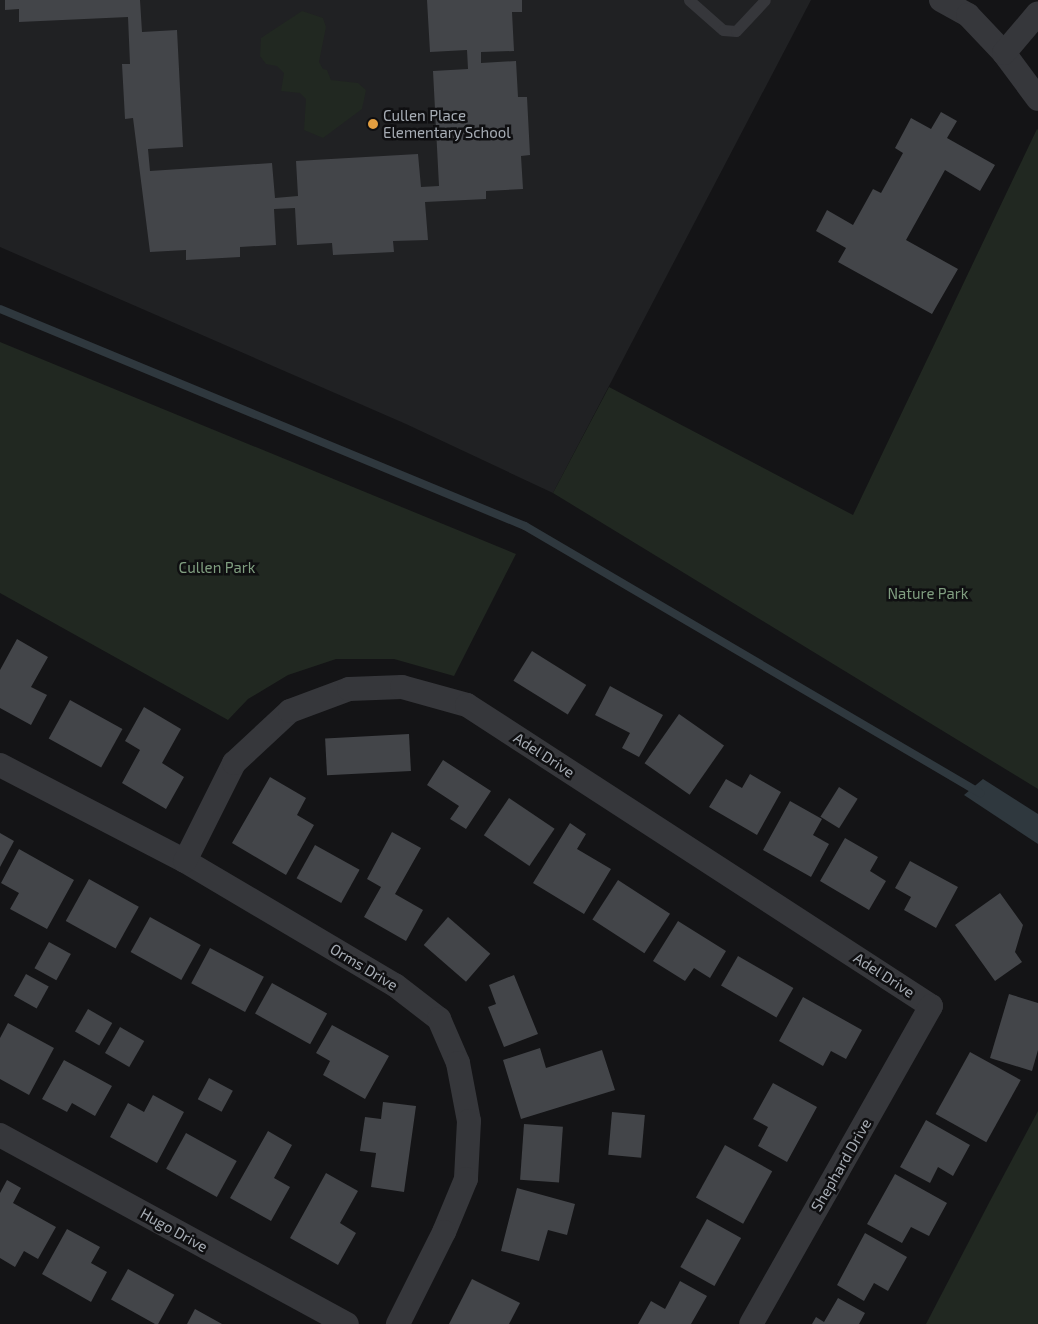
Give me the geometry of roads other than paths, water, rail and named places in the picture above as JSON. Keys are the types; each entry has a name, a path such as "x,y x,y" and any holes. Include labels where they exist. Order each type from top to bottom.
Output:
{"street":[{"path":"941,0 968,15 1004,53 1038,100"},
{"path":"1004,53 1038,13"},
{"name":"Adel Drive","path":"185,861 234,762 290,711 349,689 402,687 468,705 931,1006"},
{"name":"Orms Drive","path":"0,765 185,861 395,984 439,1019 458,1062 469,1121 466,1178 444,1232 398,1324"},
{"name":"Shephard Drive","path":"751,1324 931,1006"},
{"name":"Hugo Drive","path":"0,1135 348,1324"}],"lane":[{"path":"689,0 723,30 736,31 765,0"}],"waterway":[{"path":"0,309 525,526 980,793"}],"place":[{"name":"Cullen Place Elementary School","path":"373,124"}],"park label":[{"name":"Cullen Park","path":"217,568"},
{"name":"Nature Park","path":"928,594"}]}
